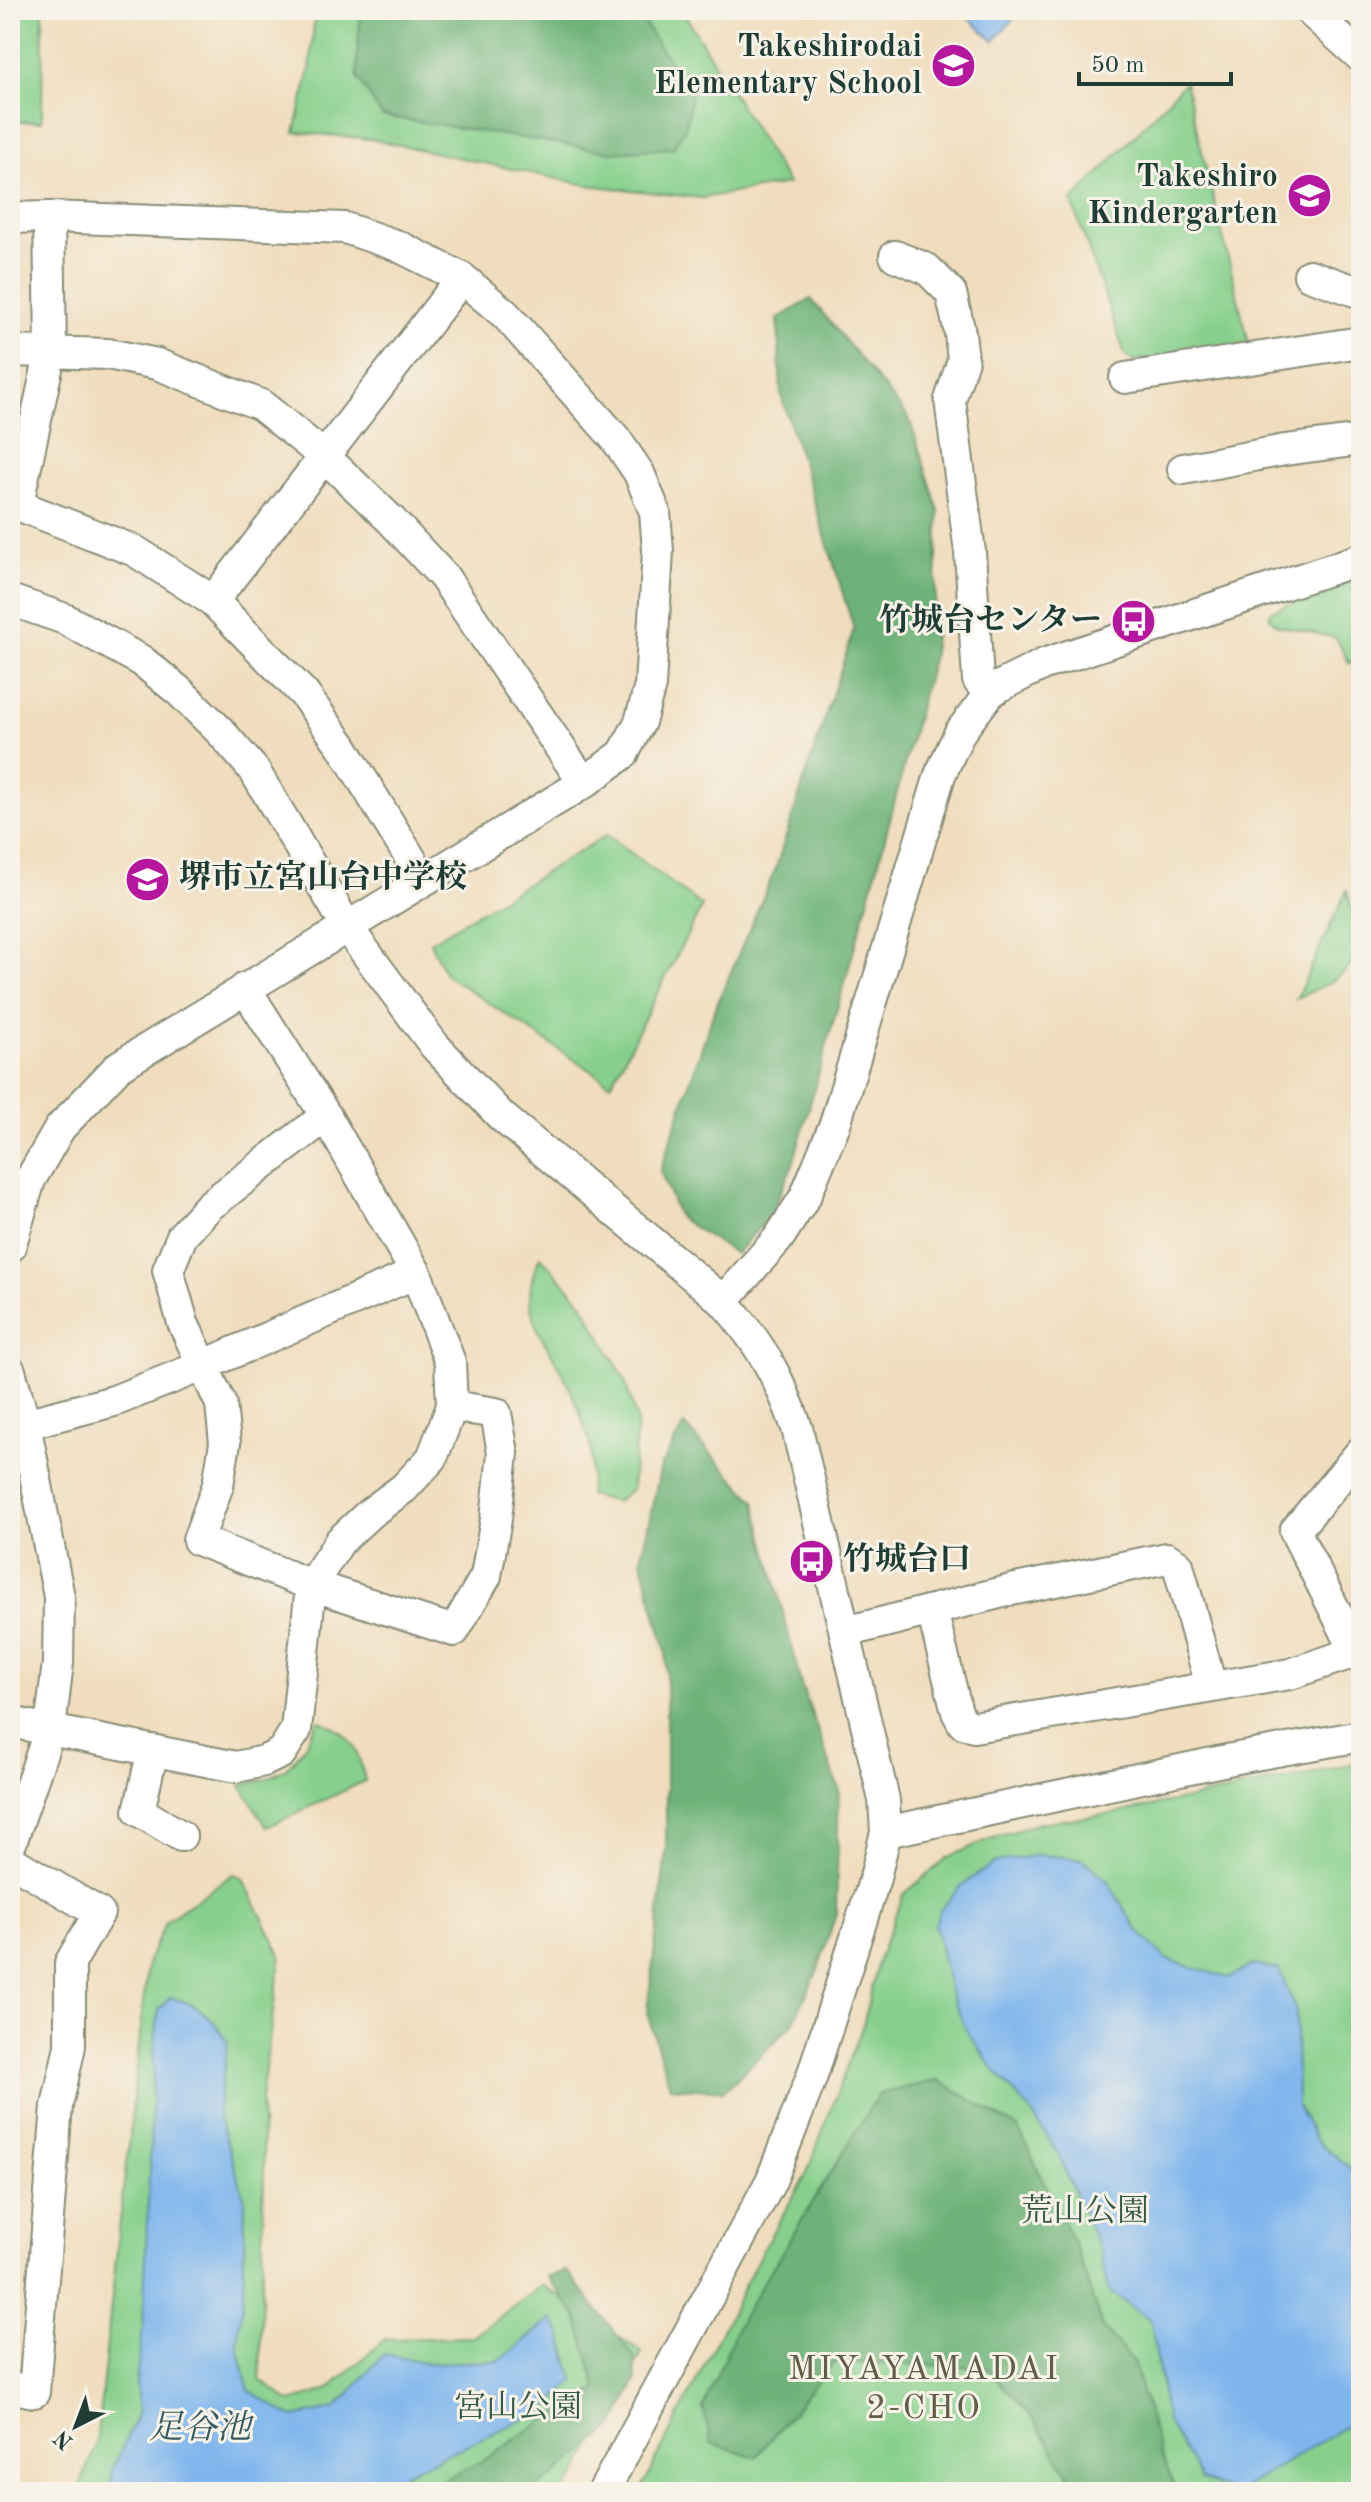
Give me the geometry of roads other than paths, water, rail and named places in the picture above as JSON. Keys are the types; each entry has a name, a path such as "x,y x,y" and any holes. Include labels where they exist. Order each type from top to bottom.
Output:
{"street":[{"path":"1309,10 1361,57"},
{"path":"49,217 51,350 14,503 135,551 213,601 304,694 342,746 423,879"},
{"path":"10,218 345,228 398,246 462,278 506,315 615,438 639,473 655,512 658,551 650,686 640,722 623,754 584,783 119,1066 60,1128 30,1180 10,1247"},
{"path":"895,256 927,269 951,293 960,333 963,360 950,400 970,552 978,680 989,694"},
{"path":"1309,275 1361,293"},
{"path":"213,601 462,278"},
{"path":"1125,378 1361,342"},
{"path":"10,351 108,354 157,364 261,405 325,457 391,520 444,577 584,783"},
{"path":"1183,469 1361,440"},
{"path":"723,1301 778,1239 805,1197 835,1124 940,775 960,732 989,694 1044,664 1361,559"},
{"path":"10,600 65,619 142,661 220,731 254,770 347,927 434,1045 501,1116 723,1301 754,1337 784,1389 797,1428 884,1800 886,1832 875,1878 812,2076 771,2181 603,2492"},
{"path":"10,1722 236,1767 264,1761 281,1753 296,1730 311,1585 340,1541 404,1488 432,1458 452,1406 450,1362 416,1273 326,1116 245,988"},
{"path":"326,1116 209,1206 182,1236 168,1270 183,1323 221,1404 225,1443 218,1485 198,1540 311,1585 454,1631 486,1576 503,1453 496,1413 452,1406"},
{"path":"25,1424 114,1401 416,1273"},
{"path":"10,1371 25,1424 59,1597 58,1663 50,1729 10,1846"},
{"path":"932,1610 957,1712 963,1723 974,1727 1290,1674 1358,1651 1295,1531 1361,1452"},
{"path":"845,1632 1011,1590 1167,1558 1178,1565 1211,1686"},
{"path":"886,1832 1217,1762 1361,1736"},
{"path":"153,1750 139,1811 181,1836"},
{"path":"10,1860 99,1913 70,1963 70,2046 57,2106 34,2392 10,2387"}],"water":[{"path":"971,10 1021,10 994,41 966,16"},
{"path":"1040,1855 1082,1859 1107,1880 1137,1930 1166,1959 1228,1978 1253,1965 1279,1969 1296,2012 1297,2106 1316,2140 1351,2169 1361,2187 1361,2417 1237,2492 1202,2480 1167,2422 1151,2321 1108,2290 1099,2248 1058,2154 1029,2109 992,2067 966,2030 950,1991 935,1925 940,1910 961,1886 996,1862"},
{"name":"足谷池","path":"171,1997 204,2013 228,2042 217,2112 245,2200 243,2300 237,2343 249,2390 292,2418 336,2408 384,2354 429,2363 499,2361 552,2319 561,2333 574,2381 546,2409 407,2472 377,2492 109,2492 113,2468 139,2411 136,2382 143,2328 154,2051 159,2009"}],"place":[{"name":"Takeshirodai Elementary School","path":"953,66"},
{"name":"Takeshiro Kindergarten","path":"1309,196"},
{"name":"竹城台センター","path":"1133,622"},
{"name":"堺市立宮山台中学校","path":"148,879"},
{"name":"竹城台口","path":"812,1561"}],"district":[{"name":"MIYAYAMADAI 2-CHO","path":"924,2390"}],"park label":[{"name":"荒山公園","path":"1085,2213"},
{"name":"宮山公園","path":"518,2409"}]}
